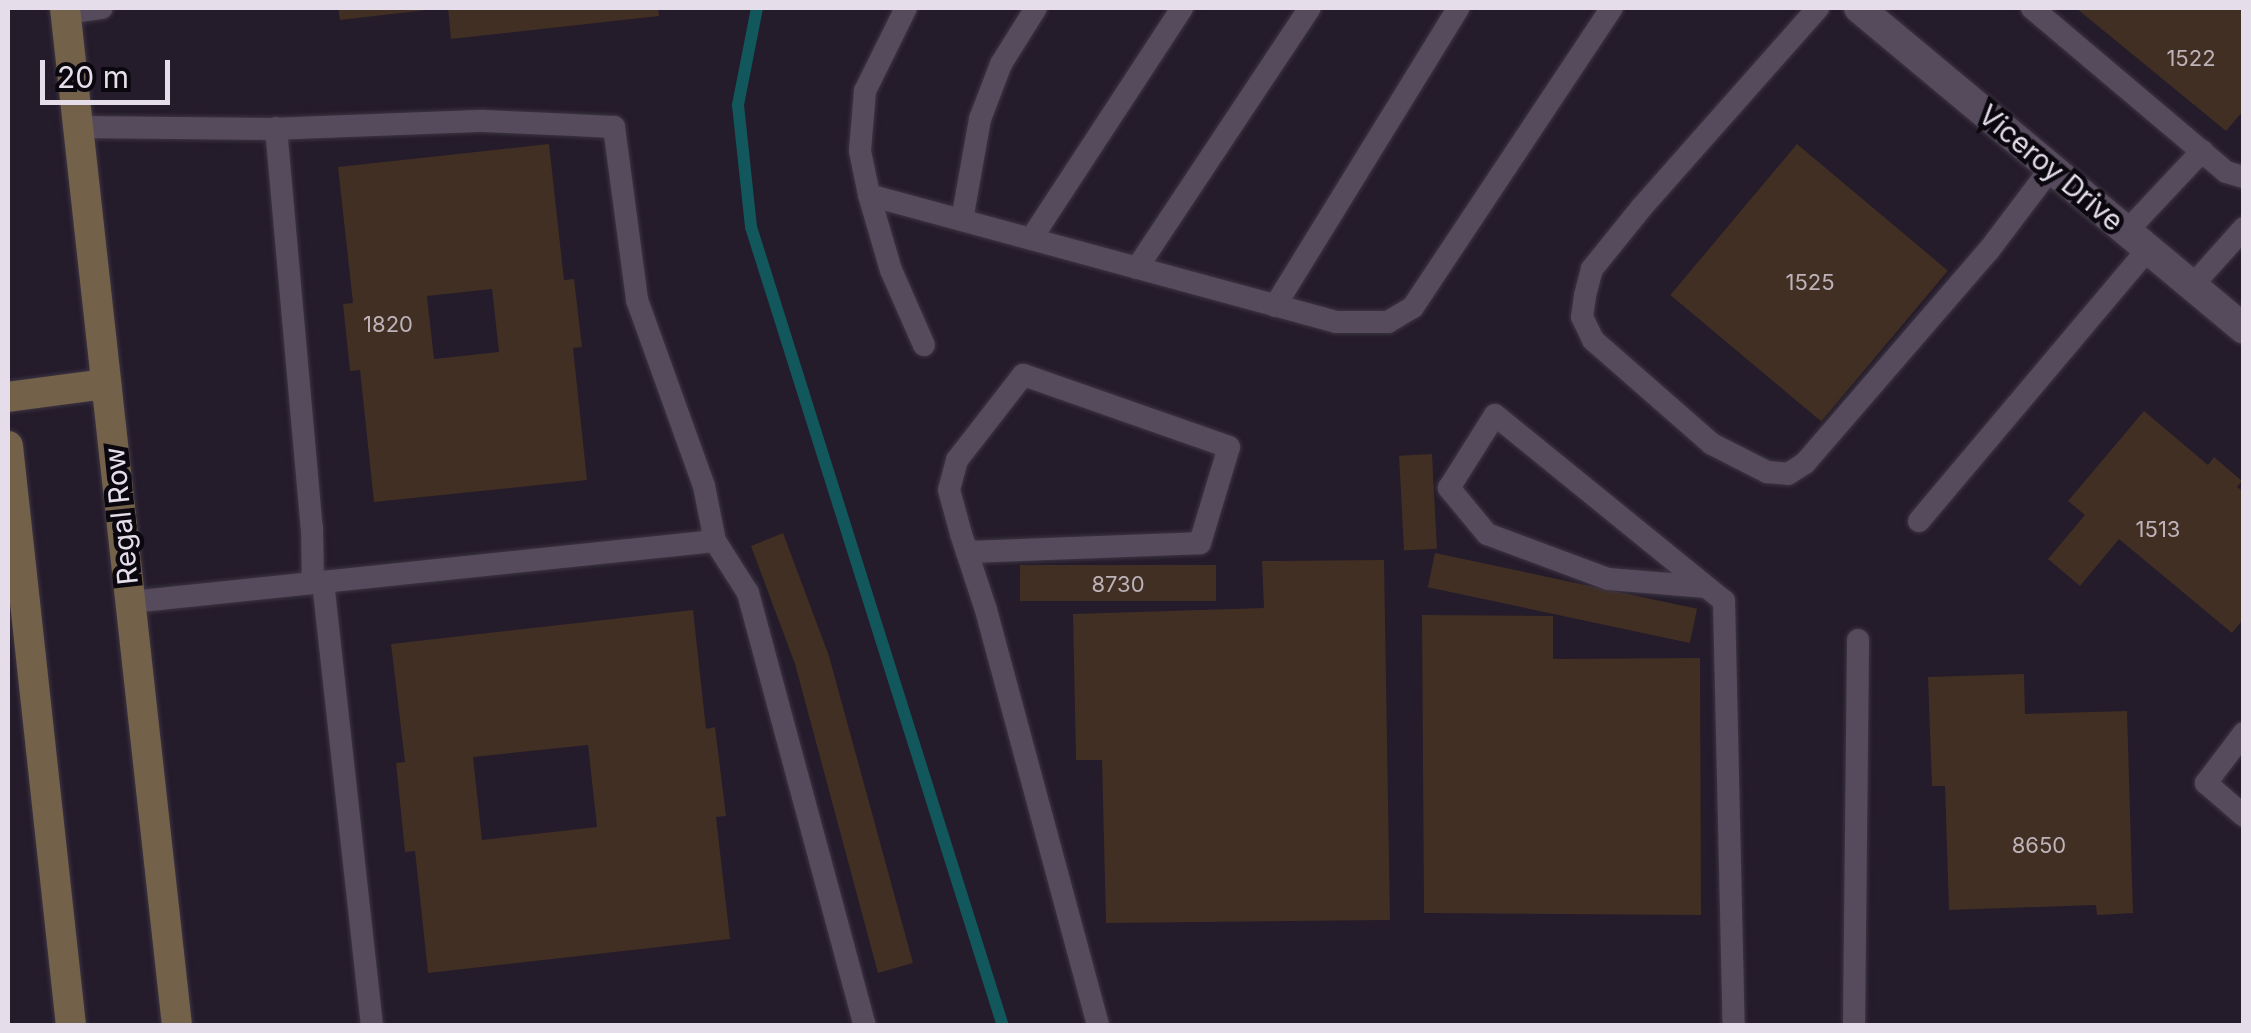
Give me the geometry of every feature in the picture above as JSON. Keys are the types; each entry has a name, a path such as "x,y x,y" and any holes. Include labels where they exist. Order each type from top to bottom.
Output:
{"main road":[{"name":"Regal Row","path":"66,10 177,1026"},
{"path":"8,397 106,384"},
{"path":"8,446 72,1026"}],"street":[{"name":"Viceroy Drive","path":"1876,13 2051,168 2244,329"}],"lane":[{"path":"66,10 102,8"},
{"path":"906,8 866,90 860,151 891,270 924,345"},
{"path":"962,220 980,119 1000,64 1036,8"},
{"path":"1031,239 1182,8"},
{"path":"1137,268 1310,8"},
{"path":"1275,306 1458,8"},
{"path":"869,195 1336,322 1388,322 1413,307 1612,8"},
{"path":"1818,8 1642,206 1592,270 1585,296 1582,317 1593,340 1712,444 1767,472 1788,474 1805,463 1989,250 2051,168"},
{"path":"2032,8 2226,172 2244,177"},
{"path":"78,127 276,128 484,122 614,127 637,300 704,486 715,541 748,593 865,1026"},
{"path":"276,128 312,528 372,1026"},
{"path":"1919,521 2138,240 2202,151"},
{"path":"2192,286 2244,228"},
{"path":"967,552 1200,544 1229,447 1023,375 957,460 949,490 1098,1026"},
{"path":"1706,587 1608,579 1486,534 1449,488 1495,416 1724,601 1734,1026"},
{"path":"131,602 715,541"},
{"path":"1854,1026 1858,640"},
{"path":"2244,732 2206,782 2244,816"}],"building":[{"path":"338,8 427,8 427,10 340,20"},
{"path":"448,8 658,8 659,16 451,39"},
{"path":"2076,8 2244,8 2244,110 2226,131"},
{"path":"549,144 564,280 574,279 582,347 573,348 587,480 374,502 360,370 350,371 343,304 353,303 338,167","holes":["492,289 499,352 434,359 427,296"]},
{"path":"1797,144 1948,271 1821,422 1670,295"},
{"path":"2144,411 2208,465 2214,457 2242,481 2237,487 2244,492 2244,618 2232,633 2119,539 2080,586 2048,559 2085,515 2068,501"},
{"path":"1432,454 1437,549 1404,551 1399,456"},
{"path":"783,533 829,656 913,963 878,973 795,664 751,546"},
{"path":"1435,553 1697,609 1690,643 1428,587"},
{"path":"1384,560 1390,920 1106,923 1102,760 1076,760 1073,614 1264,608 1262,561"},
{"path":"1020,565 1216,565 1216,601 1020,601"},
{"path":"693,610 706,729 715,727 726,816 716,817 730,939 428,973 415,851 405,852 396,763 405,762 391,644","holes":["588,745 597,827 482,840 473,757"]},
{"path":"1422,615 1553,616 1553,659 1700,658 1701,915 1424,913"},
{"path":"2024,674 2025,714 2127,711 2133,913 2097,915 2096,905 1949,910 1945,786 1932,786 1928,677"}],"waterway":[{"path":"757,8 738,105 751,227 1003,1026"}]}
